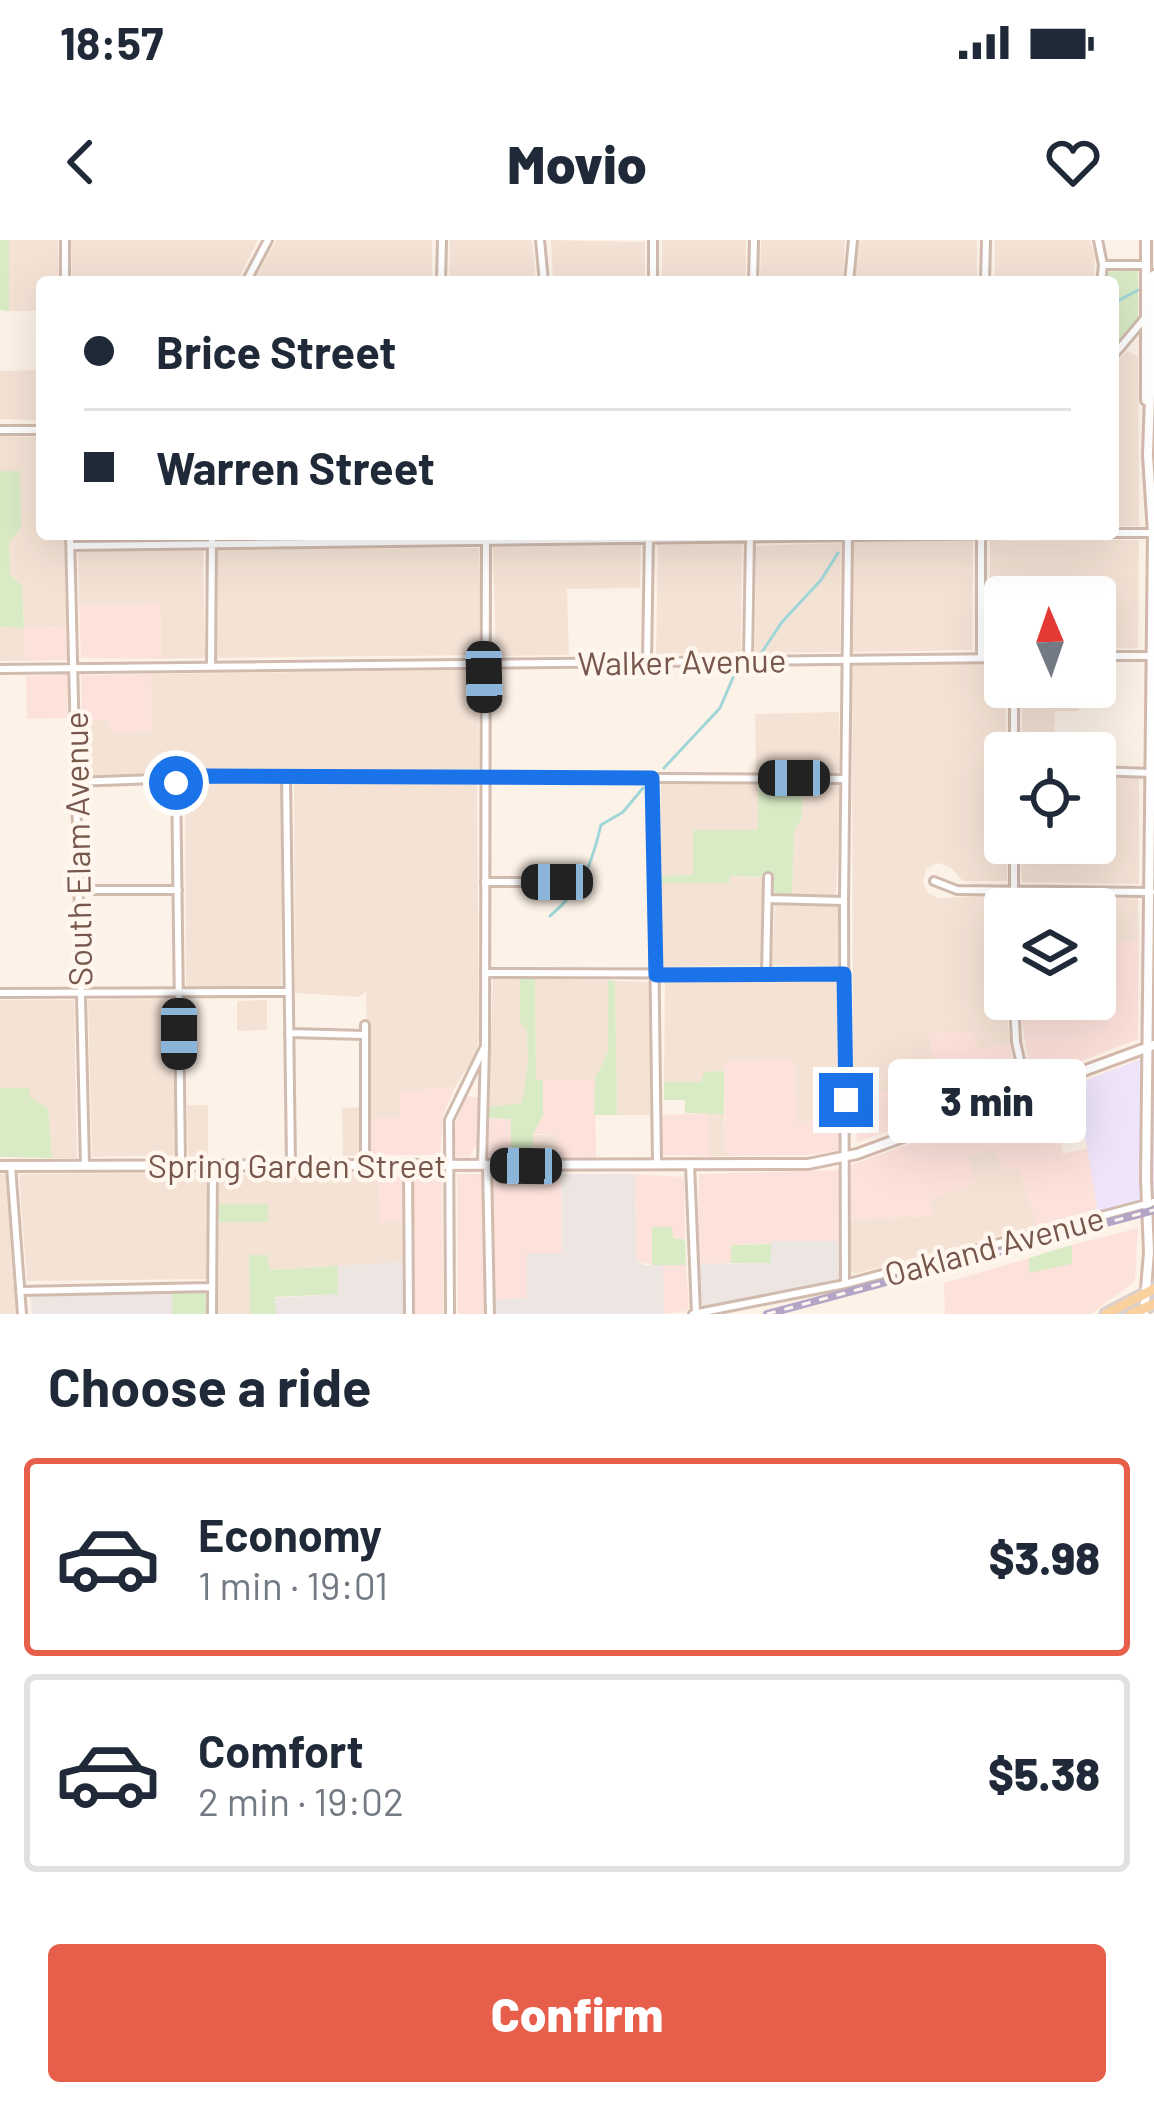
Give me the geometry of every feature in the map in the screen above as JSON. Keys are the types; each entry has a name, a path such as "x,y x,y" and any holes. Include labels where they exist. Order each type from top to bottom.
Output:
{"main road":[{"path":"1131,1314 1148,1308 1150,1290 1146,1229 1153,1047 1154,531 1145,349 1146,240"},
{"path":"1148,416 1154,275"},
{"name":"Spring Garden Street","path":"6,1166 808,1164 845,1158 1153,1047"},
{"path":"1106,1314 1150,1290"}],"street":[{"path":"65,240 65,276"},
{"path":"249,276 268,240"},
{"path":"441,276 442,240"},
{"path":"540,240 543,276"},
{"path":"653,240 653,276"},
{"path":"753,276 754,240"},
{"path":"850,276 853,240"},
{"path":"986,240 986,276"},
{"path":"1098,240 1102,276"},
{"path":"1103,265 1146,265"},
{"path":"1119,349 1145,318"},
{"path":"1123,345 1134,343 1145,349"},
{"path":"0,430 36,430"},
{"path":"1119,533 1154,531"},
{"name":"South Elam Avenue","path":"70,540 85,1165"},
{"path":"71,546 192,540"},
{"path":"211,666 212,540"},
{"path":"486,540 485,1165 490,1314"},
{"path":"647,662 649,540"},
{"path":"748,660 750,540"},
{"path":"845,1284 848,540"},
{"path":"981,540 981,658"},
{"path":"1116,656 1153,656"},
{"name":"Walker Avenue","path":"0,669 981,658"},
{"path":"1116,771 1151,772"},
{"path":"75,782 286,776 844,779"},
{"path":"286,776 291,1166"},
{"path":"176,777 181,1164"},
{"path":"652,778 657,1165"},
{"path":"766,974 769,877"},
{"path":"934,881 957,890 984,890"},
{"path":"485,882 576,882"},
{"path":"78,890 178,890"},
{"path":"1116,892 1151,892"},
{"path":"768,898 844,901"},
{"path":"485,973 844,974"},
{"path":"0,993 289,992"},
{"path":"1015,1020 1027,1091"},
{"path":"289,1033 365,1030 365,1165"},
{"path":"450,1314 452,1109 485,1046"},
{"path":"212,1314 213,1164"},
{"path":"407,1165 410,1314"},
{"path":"690,1165 694,1314"},
{"path":"6,1166 22,1314"},
{"name":"Oakland Avenue","path":"694,1314 845,1284 1150,1203"},
{"path":"20,1291 212,1287"}],"shaded area":[{"path":"9,240 58,240 59,276 36,276 36,311 9,311"},
{"path":"71,240 258,240 240,276 72,276"},
{"path":"276,240 432,240 432,276 256,276"},
{"path":"450,240 532,240 535,276 449,276"},
{"path":"551,240 645,242 645,276 553,276"},
{"path":"662,240 746,240 746,276 662,276"},
{"path":"761,240 845,240 843,276 760,276"},
{"path":"858,240 977,240 977,276 855,276"},
{"path":"995,240 1090,240 1095,257 1093,276 995,276"},
{"path":"1127,351 1138,356 1139,526 1119,526 1119,361"},
{"path":"36,370 36,420 0,419 0,371"},
{"path":"0,436 36,437 36,540 64,540 66,627 24,628 25,661 0,661 0,626 24,627 22,585 10,576 9,543 21,527 19,471 0,471"},
{"path":"1139,540 1138,648 1116,649 1116,576 990,576 990,541"},
{"path":"973,541 972,650 852,652 853,542"},
{"path":"841,543 840,652 755,653 756,546"},
{"path":"742,544 741,653 656,654 658,545"},
{"path":"641,545 640,588 567,589 569,655 496,656 493,547"},
{"path":"479,548 482,655 217,658 215,549"},
{"path":"203,549 205,658 161,659 160,604 79,606 78,551"},
{"path":"160,604 161,659 81,658 79,606"},
{"path":"66,627 67,660 25,661 24,628"},
{"path":"984,663 984,708 1005,708 1006,732 984,732 984,864 1007,864 1007,881 963,881 950,867 937,863 926,869 923,883 938,898 984,896 984,1020 1007,1020 1010,1044 978,1049 930,1033 933,1073 883,1092 853,1094 852,665"},
{"path":"478,670 479,769 83,776 82,720 109,720 110,731 152,731 151,674"},
{"path":"151,674 152,731 110,732 109,720 82,720 81,675"},
{"path":"67,675 68,718 27,719 26,676"},
{"path":"1022,708 1079,708 1055,711 1054,732 1022,732"},
{"path":"839,712 836,773 756,772 755,714"},
{"path":"1116,775 1139,775 1139,884 1022,882 1022,864 1116,864"},
{"path":"477,781 479,1040 473,1059 455,1087 427,1087 400,1118 368,1118 366,991 359,997 295,993 294,783"},
{"path":"185,783 282,783 281,988 186,987"},
{"path":"661,784 758,784 758,830 693,830 693,876 660,876"},
{"path":"803,784 840,787 836,895 792,894 794,830 802,818"},
{"path":"729,876 763,877 761,965 661,967 660,883 728,883"},
{"path":"1116,897 1138,897 1139,941 1116,942"},
{"path":"775,902 838,906 838,966 772,965"},
{"path":"1139,941 1138,1039 1031,1077 1022,1023 1116,1020 1116,942"},
{"path":"493,978 520,979 520,1021 527,1030 528,1062 522,1104 489,1107"},
{"path":"838,978 840,1121 796,1122 795,1061 724,1062 724,1071 704,1072 702,1082 664,1082 665,980"},
{"path":"535,979 608,980 608,1052 595,1079 536,1081"},
{"path":"615,981 650,982 650,1115 617,1115"},
{"path":"172,999 176,1155 92,1157 88,1000"},
{"path":"0,1000 74,1000 77,1158 52,1158 48,1109 29,1097 29,1088 0,1088"},
{"path":"267,1000 267,1030 237,1031 237,1001"},
{"path":"974,1031 978,1048 1010,1044 1017,1086 857,1142 853,1094 883,1092 932,1074 929,1033"},
{"path":"1154,1054 1154,1196 1098,1212 1076,1084"},
{"path":"795,1060 796,1122 840,1121 840,1150 725,1156 724,1061"},
{"path":"595,1079 596,1157 558,1157 558,1135 533,1134 543,1115 543,1080"},
{"path":"426,1087 455,1087 443,1116 440,1155 368,1155 368,1118 400,1118 400,1091 425,1091"},
{"path":"1053,1092 1063,1154 1092,1147 1098,1209 1037,1226 1019,1168 1004,1172 995,1148 968,1157 977,1184 929,1200 934,1216 850,1219 851,1165"},
{"path":"465,1096 480,1098 477,1143 470,1156 456,1157 454,1128"},
{"path":"187,1105 208,1105 208,1157 188,1157"},
{"path":"362,1107 362,1155 343,1156 342,1108"},
{"path":"708,1113 724,1114 725,1156 708,1156"},
{"path":"708,1113 708,1156 661,1155 662,1115"},
{"path":"489,1118 512,1119 511,1157 488,1156"},
{"path":"533,1135 558,1135 558,1157 533,1157"},
{"path":"995,1147 1019,1167 1037,1226 850,1272 850,1219 933,1216 929,1200 967,1157"},
{"path":"840,1170 840,1241 732,1245 731,1263 697,1264 699,1174"},
{"path":"207,1173 207,1279 27,1281 19,1174"},
{"path":"0,1174 6,1174 16,1314 0,1314"},
{"path":"219,1174 378,1174 380,1221 402,1222 403,1262 268,1270 249,1256 250,1314 218,1314 219,1222 268,1221 267,1204 219,1204"},
{"path":"378,1174 404,1174 402,1222 379,1222"},
{"path":"411,1174 442,1178 443,1314 413,1314"},
{"path":"457,1174 485,1174 487,1314 458,1314"},
{"path":"491,1174 561,1174 562,1253 528,1299 492,1300"},
{"path":"561,1174 635,1174 636,1260 663,1265 664,1314 492,1314 492,1300 527,1298 527,1253 562,1253"},
{"path":"635,1174 684,1177 685,1239 674,1239 652,1227 652,1265 636,1260"},
{"path":"1138,1228 1135,1281 1091,1314 945,1314 944,1283 1029,1258 1029,1272 1071,1264 1072,1245"},
{"path":"771,1241 840,1241 841,1278 703,1307 697,1264 770,1263"},
{"path":"403,1262 407,1314 276,1314 274,1298 337,1294 338,1266"},
{"path":"663,1265 686,1265 686,1311 664,1314"},
{"path":"172,1292 172,1314 32,1314 30,1295"}],"green space":[{"path":"0,240 9,240 9,311 0,310"},
{"path":"1138,270 1138,319 1119,343 1119,276 1105,276 1106,272"},
{"path":"0,471 20,471 21,527 9,543 10,575 22,585 24,628 0,626"},
{"path":"758,784 803,784 802,818 794,830 792,894 775,894 771,877 730,876 729,883 660,883 660,876 693,875 693,830 758,830"},
{"path":"520,979 535,979 536,1080 543,1080 543,1115 533,1135 533,1157 511,1157 511,1119 489,1118 489,1107 522,1103 528,1061 527,1031 520,1021"},
{"path":"608,980 615,981 617,1115 594,1115 595,1079 608,1052"},
{"path":"724,1071 724,1114 685,1113 685,1100 664,1100 664,1082 701,1082 704,1072"},
{"path":"0,1088 29,1088 30,1097 48,1109 52,1158 0,1157"},
{"path":"219,1204 268,1204 268,1222 219,1222"},
{"path":"652,1227 671,1227 674,1239 685,1239 686,1265 652,1265"},
{"path":"771,1244 771,1263 731,1263 731,1245"},
{"path":"1072,1245 1072,1264 1029,1273 1029,1258"},
{"path":"249,1255 268,1255 269,1270 338,1266 338,1294 275,1297 276,1314 250,1314"},
{"path":"206,1291 206,1314 172,1314 172,1292"}],"waterway":[{"path":"1119,300 1138,290"},
{"path":"762,652 838,553"},
{"path":"664,768 720,708 735,673"},
{"path":"550,916 584,875 601,825 623,812 643,788"}],"railway":[{"path":"767,1314 1154,1210"}],"route":[{"path":"176,783 176,777 206,776 652,778 656,975 844,974 846,1100"}]}
